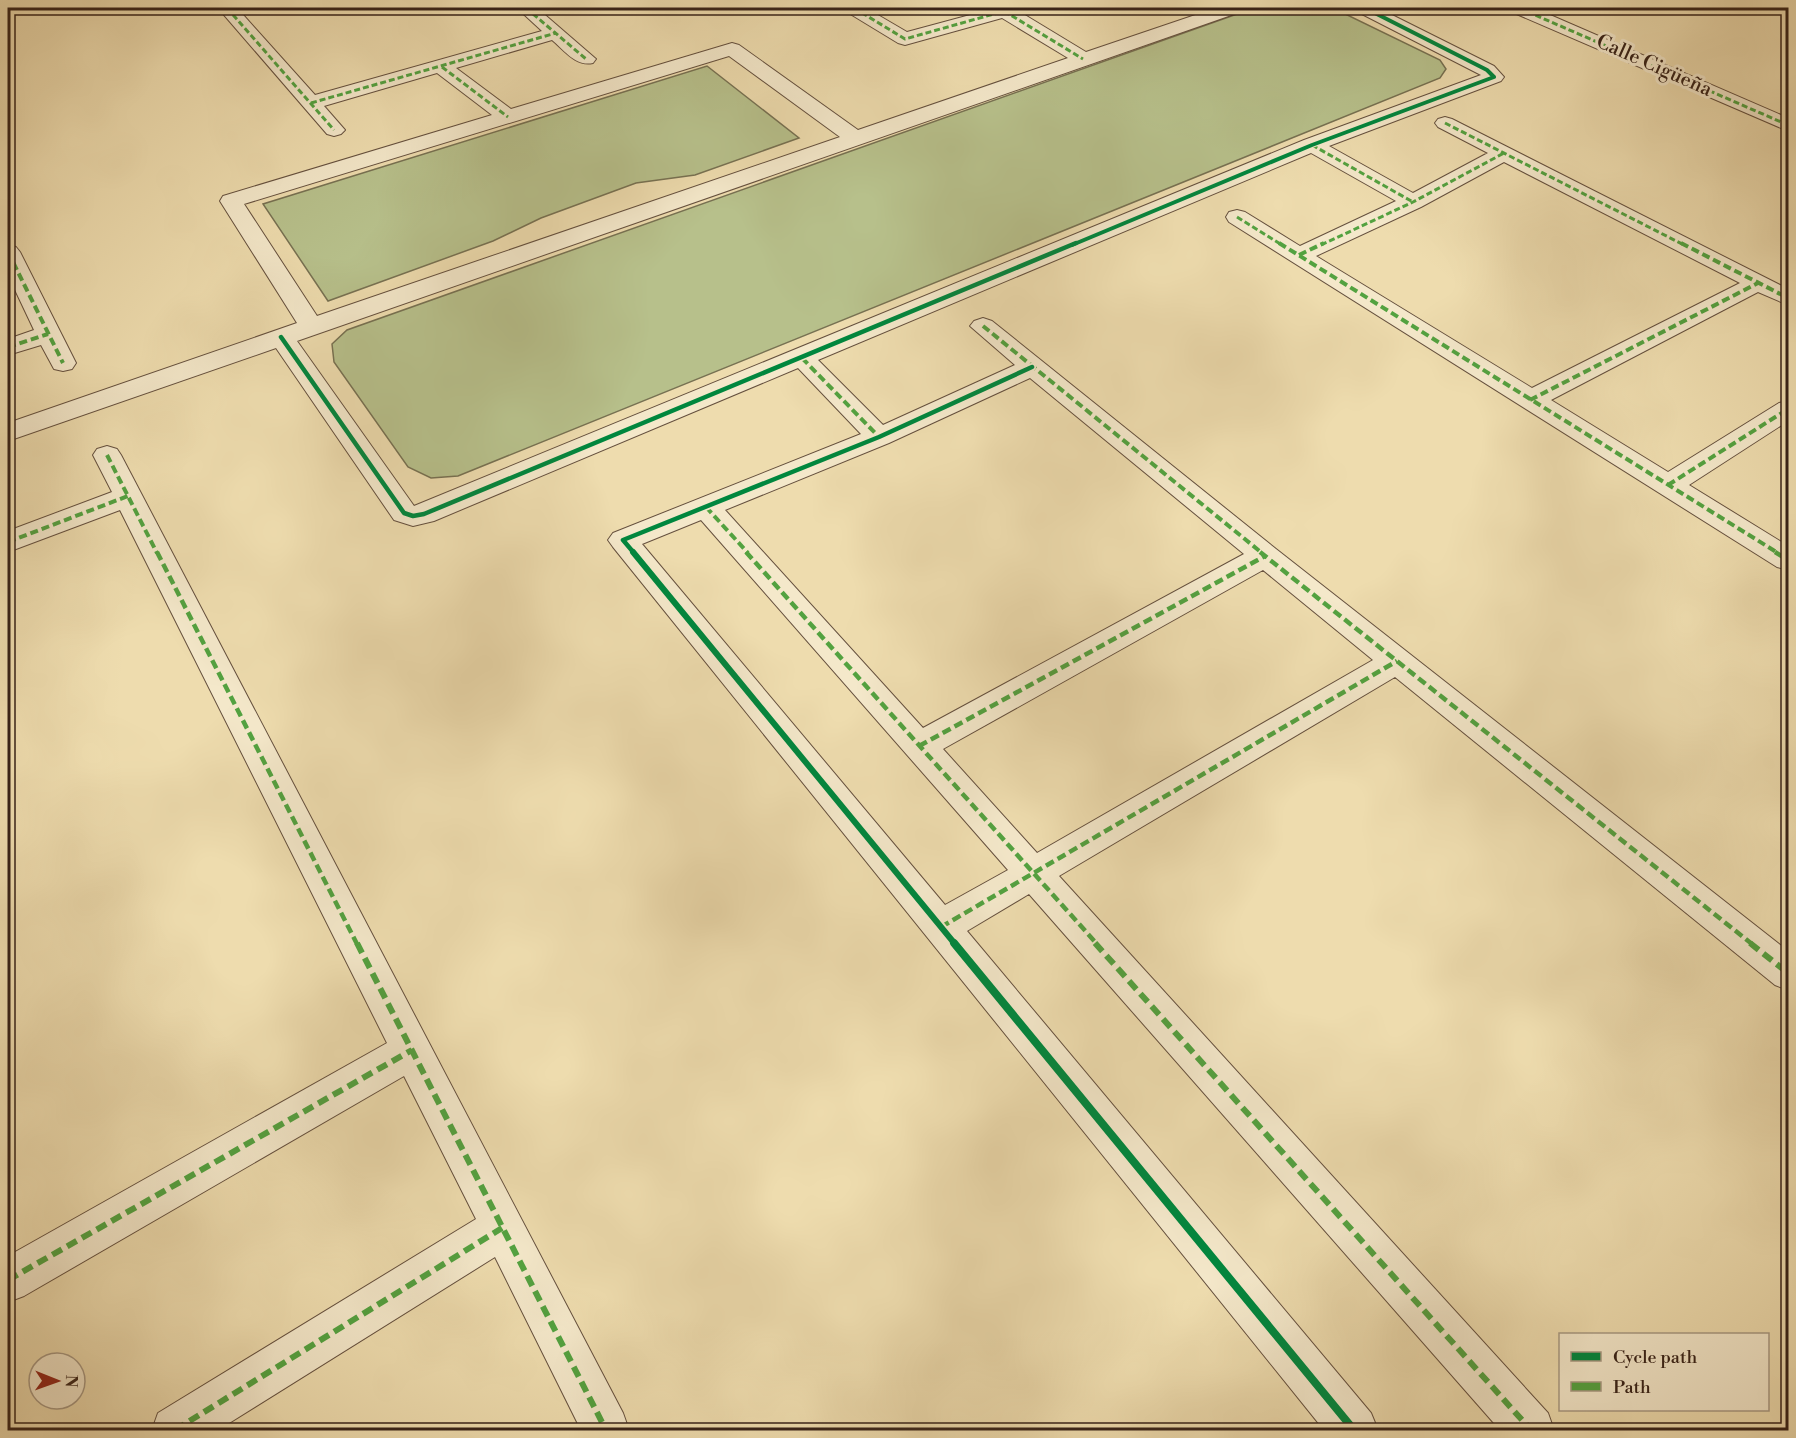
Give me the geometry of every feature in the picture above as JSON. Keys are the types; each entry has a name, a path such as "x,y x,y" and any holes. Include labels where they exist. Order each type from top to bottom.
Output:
{"street":[{"path":"227,8 334,130"},
{"path":"526,8 586,59"},
{"path":"854,8 905,39 1010,9 1083,59"},
{"path":"8,432 1233,8"},
{"path":"281,337 404,513 413,516 423,514 1312,145 1494,77 1487,70 1365,8"},
{"name":"Calle Cigüeña","path":"1520,8 1788,125"},
{"path":"311,104 556,33"},
{"path":"311,326 231,201 732,49 855,138"},
{"path":"442,67 508,117"},
{"path":"1445,123 1788,298"},
{"path":"1312,145 1413,201"},
{"path":"1299,255 1413,201 1504,153"},
{"path":"1238,217 1788,560"},
{"path":"8,252 63,363"},
{"path":"1530,400 1758,283"},
{"path":"982,326 1265,556 1788,974"},
{"path":"8,347 48,334"},
{"path":"802,358 879,437"},
{"path":"1032,367 879,437 623,540 1354,1431"},
{"path":"1668,485 1788,409"},
{"path":"107,455 606,1431"},
{"path":"8,542 128,496"},
{"path":"706,507 1531,1431"},
{"path":"919,746 1265,556"},
{"path":"941,927 1397,661"},
{"path":"8,1280 412,1050"},
{"path":"175,1431 502,1228"}],"green space":[{"path":"1254,8 1333,8 1440,60 1446,69 1440,78 458,476 431,478 408,467 334,362 332,344 347,330"},
{"path":"707,66 799,138 695,175 636,183 541,218 493,241 328,301 263,204"}],"marked path":[{"path":"227,8 334,130"},
{"path":"526,8 586,59"},
{"path":"854,8 905,39 1015,8"},
{"path":"1519,8 1788,125"},
{"path":"1004,11 1083,59"},
{"path":"311,103 556,33"},
{"path":"442,67 508,117"},
{"path":"1445,123 1788,298"},
{"path":"1312,145 1413,202"},
{"path":"1299,255 1413,202 1504,153"},
{"path":"1237,217 1788,560"},
{"path":"8,252 63,363"},
{"path":"1530,400 1758,283"},
{"path":"983,326 1265,556 1788,973"},
{"path":"8,347 48,334"},
{"path":"802,358 879,437"},
{"path":"1668,485 1788,409"},
{"path":"107,455 606,1430"},
{"path":"8,542 128,496"},
{"path":"706,507 1531,1430"},
{"path":"919,746 1265,556"},
{"path":"941,927 1397,661"},
{"path":"8,1280 412,1050"},
{"path":"175,1430 502,1228"}],"cycle path":[{"path":"281,337 404,513 413,516 424,514 1312,145 1494,77 1487,70 1365,8"},
{"path":"1032,367 879,437 623,540 1354,1430"}]}
